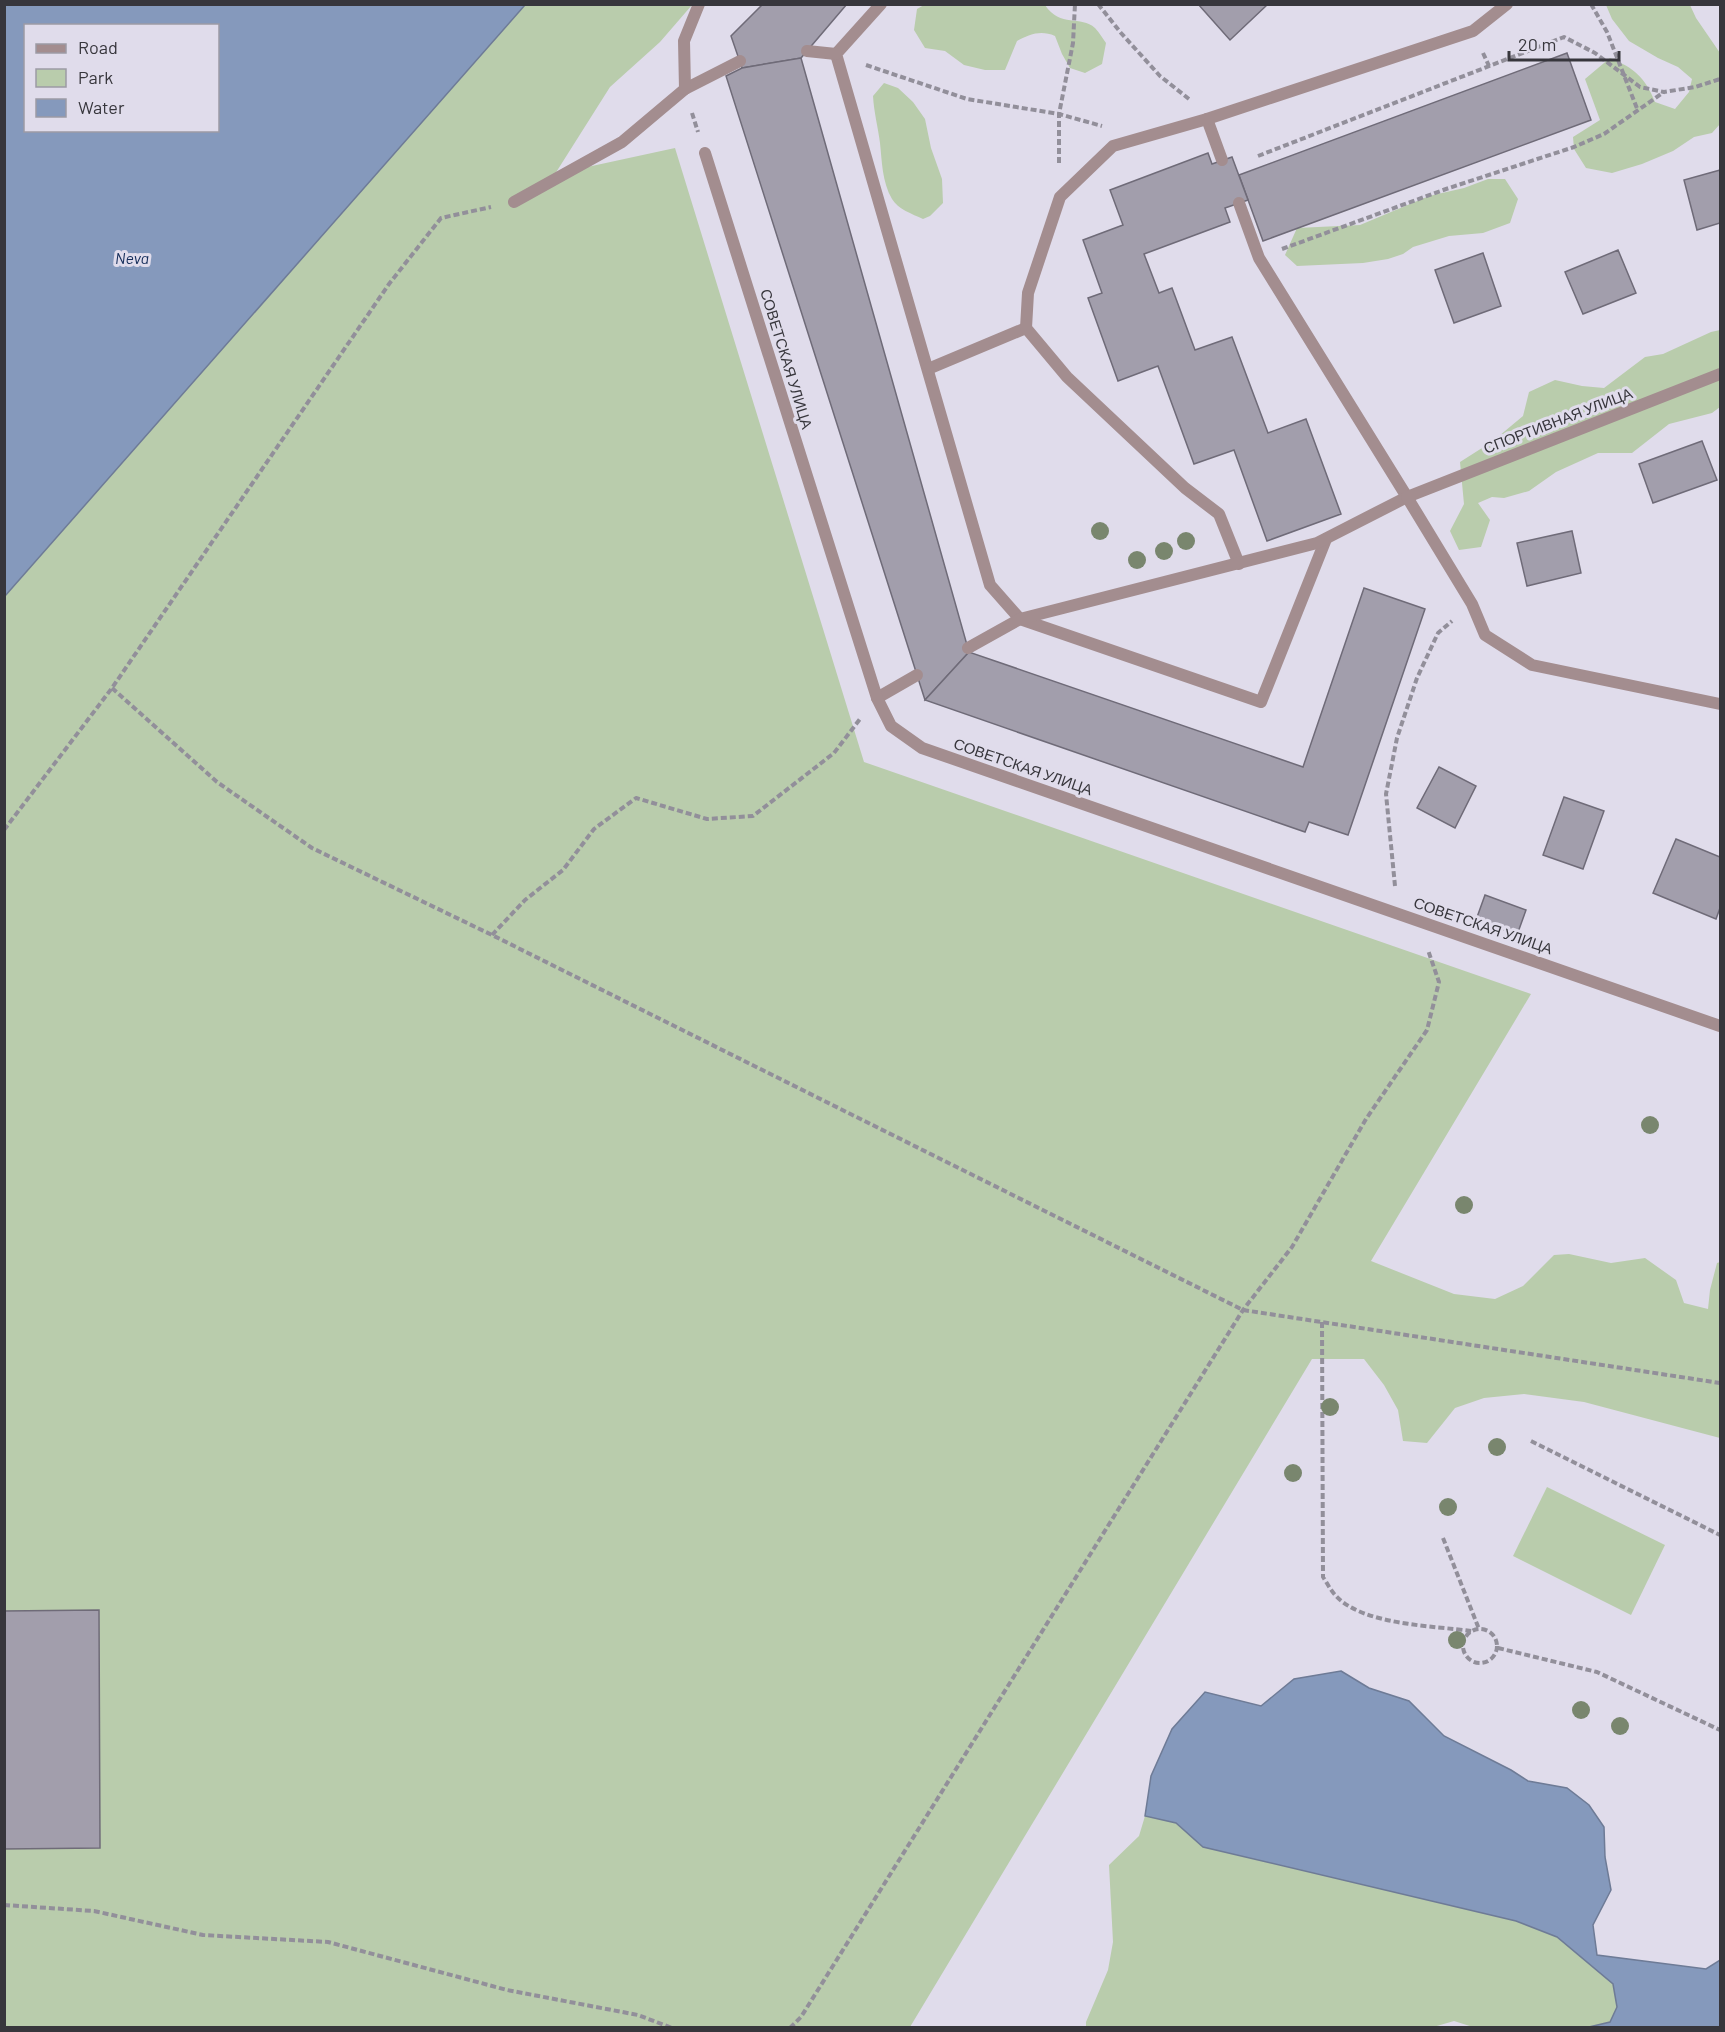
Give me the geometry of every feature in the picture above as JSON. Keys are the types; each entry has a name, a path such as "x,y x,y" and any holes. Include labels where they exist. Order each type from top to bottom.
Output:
{"street":[{"path":"685,89 684,41 699,4"},
{"path":"836,54 880,4"},
{"path":"1239,564 1219,514 1185,488 1066,377 1026,328 1028,293 1060,197 1113,146 1207,119 1473,31 1507,4"},
{"path":"807,51 836,54"},
{"path":"836,54 990,585 1020,619 1261,702 1326,539"},
{"path":"514,202 622,142 685,89 740,61"},
{"path":"1207,119 1222,160"},
{"name":"СОВЕТСКАЯ УЛИЦА","path":"705,153 877,698 891,726 922,748 1720,1026"},
{"path":"1239,203 1259,258 1472,604 1485,634 1532,665 1720,704"},
{"path":"928,369 1026,328"},
{"name":"СПОРТИВНАЯ УЛИЦА","path":"968,648 1020,619 1317,543 1407,496 1720,374"},
{"path":"877,698 917,675"}],"path":[{"path":"1060,197 1059,114 1073,43 1075,4"},
{"path":"1098,4 1160,76 1189,98 1207,119"},
{"path":"1592,4 1607,32 1638,111"},
{"path":"1258,156 1564,37 1594,53 1640,87 1664,92 1695,87 1720,79"},
{"path":"836,54 967,99 1059,114 1096,123 1132,141"},
{"path":"1259,258 1446,189 1574,147 1604,134 1664,92"},
{"path":"4,830 112,688 389,284 441,218 514,202"},
{"path":"1397,912 1386,794 1397,738 1417,678 1438,633 1472,604"},
{"path":"112,688 217,782 312,848 492,935 1243,1310 1720,1383"},
{"path":"492,935 525,900 563,870 594,829 636,798 707,819 753,816 834,753 877,698"},
{"path":"790,2028 801,2017 1243,1310 1292,1247 1366,1119 1428,1030 1439,982 1426,943"},
{"path":"1322,1322 1323,1576 1336,1596 1353,1609 1378,1619 1472,1631"},
{"path":"1531,1441 1720,1535"},
{"path":"1443,1538 1479,1629"},
{"path":"1479,1629 1491,1632 1497,1639 1498,1648 1487,1662 1478,1663 1469,1659 1464,1651 1463,1642 1467,1634 1472,1631 1479,1629"},
{"path":"1498,1648 1597,1672 1720,1730"},
{"path":"4,1905 94,1911 203,1935 328,1942 507,1990 638,2015 672,2028"}],"green space":[{"path":"525,5 692,5 660,42 610,87 555,174 675,148 864,762 1531,994 1371,1261 1454,1294 1495,1299 1523,1286 1554,1255 1569,1254 1611,1263 1645,1258 1676,1280 1684,1303 1708,1309 1710,1290 1717,1263 1720,1262 1720,1438 1584,1402 1524,1394 1484,1398 1455,1408 1427,1443 1403,1441 1398,1410 1384,1385 1364,1359 1312,1359 910,2027 5,2028 5,596"},
{"path":"924,5 1045,5 1057,16 1083,22 1095,28 1106,43 1102,64 1085,73 1070,68 1055,36 1040,33 1017,41 1005,70 985,70 964,65 945,51 925,48 914,30 917,9"},
{"path":"1606,5 1690,5 1696,18 1720,53 1720,124 1712,133 1694,137 1673,151 1612,173 1586,168 1574,149 1573,137 1600,120 1585,79 1610,58 1638,74 1655,102 1675,109 1689,92 1692,79 1678,67 1629,41 1612,19"},
{"path":"884,83 898,88 913,102 925,119 931,148 942,179 943,203 930,216 923,219 898,206 886,186 873,96"},
{"path":"1488,179 1505,179 1518,199 1510,223 1483,233 1449,236 1413,247 1403,254 1388,259 1363,263 1297,266 1285,255 1297,228 1360,225 1429,196 1464,188"},
{"path":"1720,330 1720,407 1712,413 1669,424 1632,453 1598,453 1556,472 1529,491 1504,498 1492,497 1478,503 1490,520 1481,547 1459,550 1450,531 1464,504 1460,462 1493,441 1523,416 1529,392 1555,380 1604,388 1645,357 1663,354"},
{"path":"1547,1487 1665,1545 1631,1615 1513,1556"},
{"path":"1145,1816 1176,1823 1203,1847 1516,1921 1557,1937 1613,1984 1617,2007 1610,2022 1589,2028 1476,2028 1454,2021 1430,2028 1086,2028 1086,2022 1108,1970 1113,1942 1109,1865 1139,1836"}],"water":[{"name":"Neva","path":"4,5 525,5 5,596"},
{"path":"1341,1671 1369,1688 1409,1701 1444,1736 1528,1781 1567,1788 1589,1805 1604,1827 1605,1857 1611,1890 1593,1925 1597,1955 1706,1969 1720,1960 1720,2027 1589,2027 1610,2022 1617,2007 1613,1984 1557,1937 1516,1921 1203,1847 1176,1823 1145,1816 1151,1776 1172,1729 1205,1692 1261,1706 1294,1679"}],"building":[{"path":"763,4 847,4 801,58 742,68 731,36"},
{"path":"1198,4 1268,4 1230,40"},
{"path":"1567,53 1591,120 1263,241 1239,175"},
{"path":"801,58 969,652 925,700 726,76 742,68"},
{"path":"1208,153 1212,164 1232,157 1248,200 1225,208 1230,222 1144,254 1159,293 1172,288 1195,350 1232,337 1268,433 1306,419 1341,514 1267,541 1234,450 1194,464 1158,366 1118,381 1088,298 1102,293 1083,240 1123,225 1110,190"},
{"path":"1720,170 1720,223 1697,230 1684,180"},
{"path":"1618,250 1636,293 1583,314 1565,272"},
{"path":"1483,253 1501,306 1454,323 1435,270"},
{"path":"1702,441 1717,480 1653,503 1639,464"},
{"path":"1572,531 1581,573 1527,586 1517,543"},
{"path":"1364,588 1425,609 1348,835 1309,822 1305,832 925,700 969,652 1303,767"},
{"path":"1439,767 1476,786 1455,828 1417,808"},
{"path":"1564,797 1604,811 1583,869 1543,855"},
{"path":"1676,839 1720,857 1720,908 1716,919 1653,893"},
{"path":"1485,895 1526,910 1517,935 1476,920"},
{"path":"99,1610 100,1848 4,1849 4,1611"}]}
